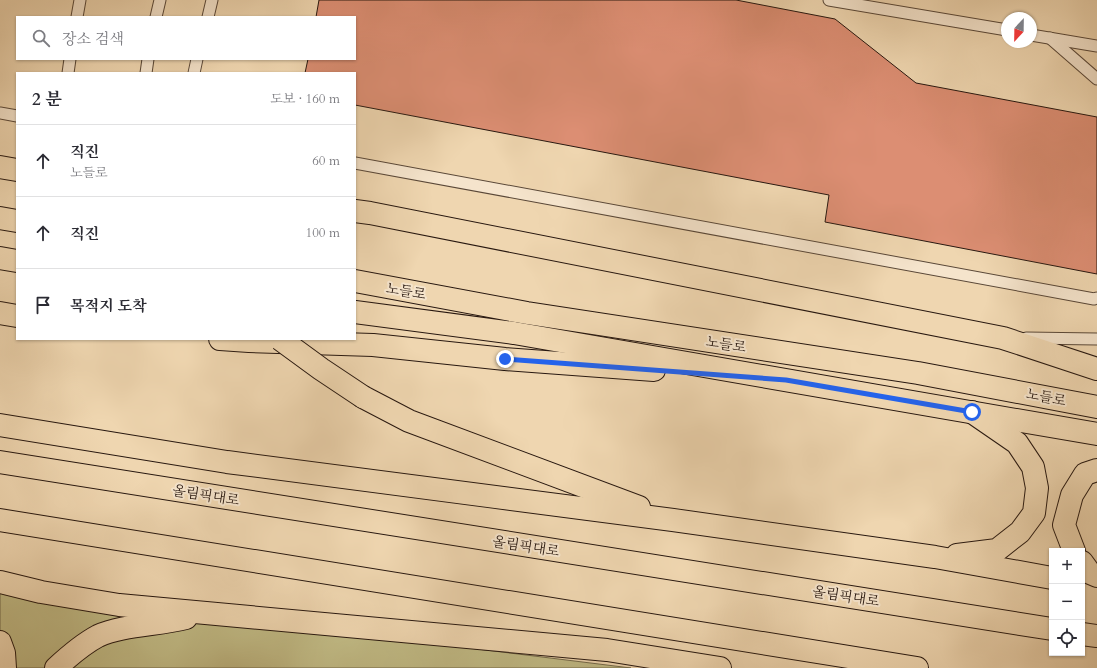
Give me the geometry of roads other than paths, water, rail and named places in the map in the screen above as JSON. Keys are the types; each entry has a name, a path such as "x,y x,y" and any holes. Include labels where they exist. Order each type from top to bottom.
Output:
{"main road":[{"path":"0,167 16,170"},
{"path":"360,210 1003,338 1097,369"},
{"path":"0,218 16,221"},
{"path":"0,258 16,262"},
{"name":"노들로","path":"356,282 527,313 918,373 1097,407"},
{"path":"0,312 16,316"},
{"name":"노들로","path":"356,312 514,333 1097,434"},
{"path":"234,340 373,346 505,359 786,380"},
{"path":"281,340 363,397 409,421 673,520"},
{"path":"935,557 997,550 1020,532 1034,512 1038,488 1033,467 1017,443 972,412"},
{"path":"0,425 227,462 673,520 935,557 1049,577"},
{"name":"올림픽대로","path":"0,462 1049,629"},
{"path":"1073,548 1064,525 1072,495 1085,474 1097,470"},
{"path":"0,520 917,668"},
{"path":"1085,566 1090,573 1097,576"},
{"path":"0,582 41,592 119,605 608,650 720,668"},
{"path":"1085,584 1097,586"},
{"path":"56,668 72,654 99,636 127,628 171,622 209,613"},
{"path":"1085,634 1097,636"},
{"path":"0,642 4,653 5,668"}],"lane":[{"path":"77,16 80,0"},
{"path":"156,16 160,0"},
{"path":"208,16 212,0"},
{"path":"829,0 1001,29"},
{"path":"872,0 894,11"},
{"path":"1037,36 1097,46"},
{"path":"1049,38 1097,79"},
{"path":"68,72 70,60"},
{"path":"146,72 148,60"},
{"path":"194,72 197,60"},
{"path":"0,113 16,116"},
{"path":"356,162 1086,298 1097,298"},
{"path":"1003,338 1097,339"}]}
